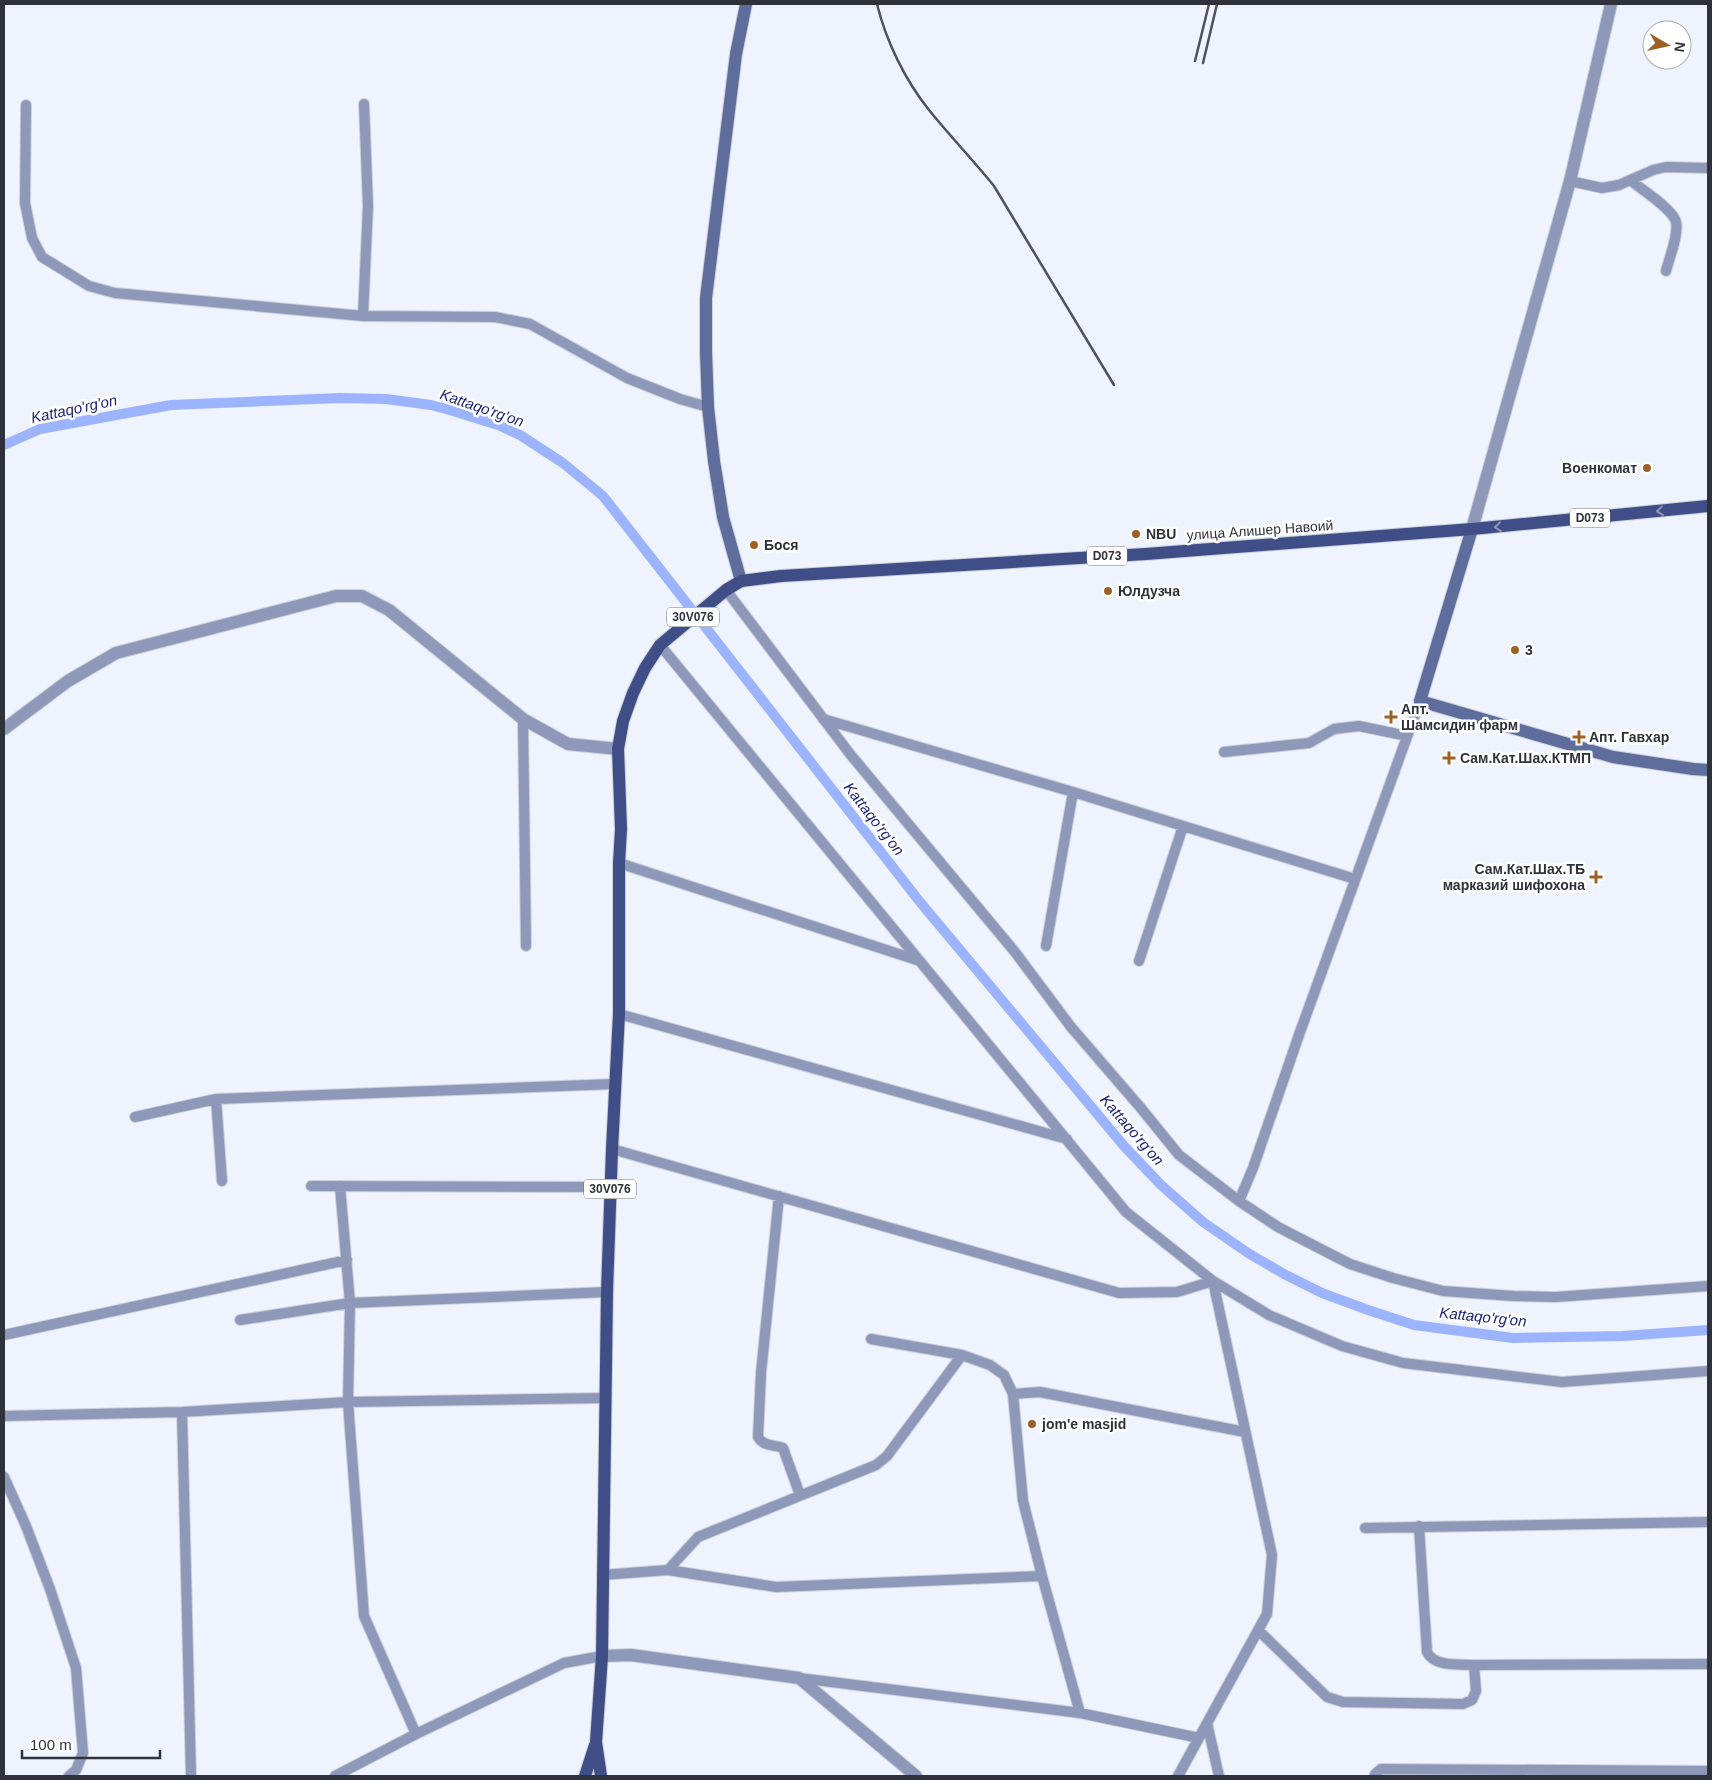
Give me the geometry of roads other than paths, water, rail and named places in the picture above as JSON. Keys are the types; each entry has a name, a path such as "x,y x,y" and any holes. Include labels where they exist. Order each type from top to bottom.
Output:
{"main road":[{"path":"741,581 722,517 714,461 708,407 706,298 736,54 746,4"},
{"name":"улица Алишер Навоий","path":"726,590 741,581 781,576 1146,554 1472,529 1708,506"},
{"path":"1472,529 1420,701 1613,757 1693,770 1708,770"},
{"name":"30V076","path":"601,1776 596,1742 602,1656 610,1187 619,1014 618,863 621,829 618,749 624,720 644,668 660,645 726,590"},
{"name":"30V076","path":"585,1776 596,1742"}],"street":[{"path":"1472,529 1570,181 1611,4"},
{"path":"363,316 368,206 364,104"},
{"path":"26,105 25,203 32,238 42,257 89,286 115,293 363,316 495,317 530,324 628,378 680,400 708,407"},
{"path":"1570,181 1602,188 1620,185 1653,170 1666,167 1708,168"},
{"path":"1630,180 1670,213 1676,221 1676,231 1666,271"},
{"path":"726,590 850,754 1015,952 1071,1027 1180,1155 1239,1201 1278,1227 1350,1264 1393,1278 1443,1290 1513,1296 1556,1297 1708,1286"},
{"path":"4,729 68,681 116,653 336,596 362,596 389,610 523,719 568,744 618,749"},
{"path":"660,645 1126,1212 1213,1281 1269,1315 1342,1346 1403,1363 1562,1382 1708,1371"},
{"path":"1239,1201 1254,1168 1300,1032 1420,701"},
{"path":"523,719 526,946"},
{"path":"823,719 1073,792 1355,879"},
{"path":"1224,752 1309,743 1334,729 1359,726 1407,736"},
{"path":"1046,946 1073,792"},
{"path":"1139,961 1183,826"},
{"path":"618,863 921,962"},
{"path":"619,1014 1067,1139"},
{"path":"135,1116 216,1099 616,1084"},
{"path":"216,1099 222,1182"},
{"path":"612,1149 1119,1293 1177,1292 1213,1281"},
{"path":"311,1186 610,1187"},
{"path":"340,1186 350,1303 348,1402 364,1616 416,1734"},
{"path":"779,1196 761,1372 758,1437 767,1445 776,1445 782,1448 800,1495"},
{"path":"4,1335 347,1260"},
{"path":"1178,1776 1266,1614 1272,1555 1213,1281"},
{"path":"240,1320 350,1303 607,1292"},
{"path":"871,1339 962,1354 990,1365 1004,1375 1013,1394 1023,1501 1080,1713"},
{"path":"668,1570 698,1537 876,1465 887,1456 962,1354"},
{"path":"1013,1394 1040,1392 1245,1432"},
{"path":"4,1416 182,1412 348,1402 605,1398"},
{"path":"182,1412 191,1776"},
{"path":"4,1477 50,1589 76,1668 82,1753 76,1770 69,1776"},
{"path":"1365,1528 1708,1522"},
{"path":"1419,1526 1427,1652 1430,1658 1437,1662 1474,1665 1708,1664"},
{"path":"602,1576 668,1570 776,1588 1042,1576"},
{"path":"1258,1630 1327,1697 1343,1702 1463,1704 1472,1700 1476,1691 1474,1665"},
{"path":"335,1776 416,1734 564,1663 602,1656 631,1655 1080,1713 1200,1738"},
{"path":"798,1678 911,1774"},
{"path":"1207,1723 1219,1776"},
{"path":"1375,1776 1381,1769 1708,1771"}],"waterway":[{"name":"Kattaqo'rg'on","path":"4,445 40,429 171,405 340,398 386,399 431,405 498,425 520,435 563,463 603,496 920,902 1124,1146 1161,1185 1203,1222 1248,1253 1322,1293 1414,1325 1513,1338 1623,1336 1708,1330"}],"railway":[{"path":"877,4 891,46 912,86 929,110 994,186 1114,385"},
{"path":"1195,61 1209,4"},
{"path":"1203,63 1217,4"}],"place":[{"name":"Военкомат","path":"1647,468"},
{"name":"NBU","path":"1136,534"},
{"name":"Бося","path":"754,545"},
{"name":"Юлдузча","path":"1108,591"},
{"name":"3","path":"1515,650"},
{"name":"Апт. Шамсидин фарм","path":"1391,717"},
{"name":"Апт. Гавхар","path":"1579,737"},
{"name":"Сам.Кат.Шах.КТМП","path":"1449,758"},
{"name":"Сам.Кат.Шах.ТБ марказий шифохона","path":"1596,877"},
{"name":"jom'e masjid","path":"1032,1424"}]}
